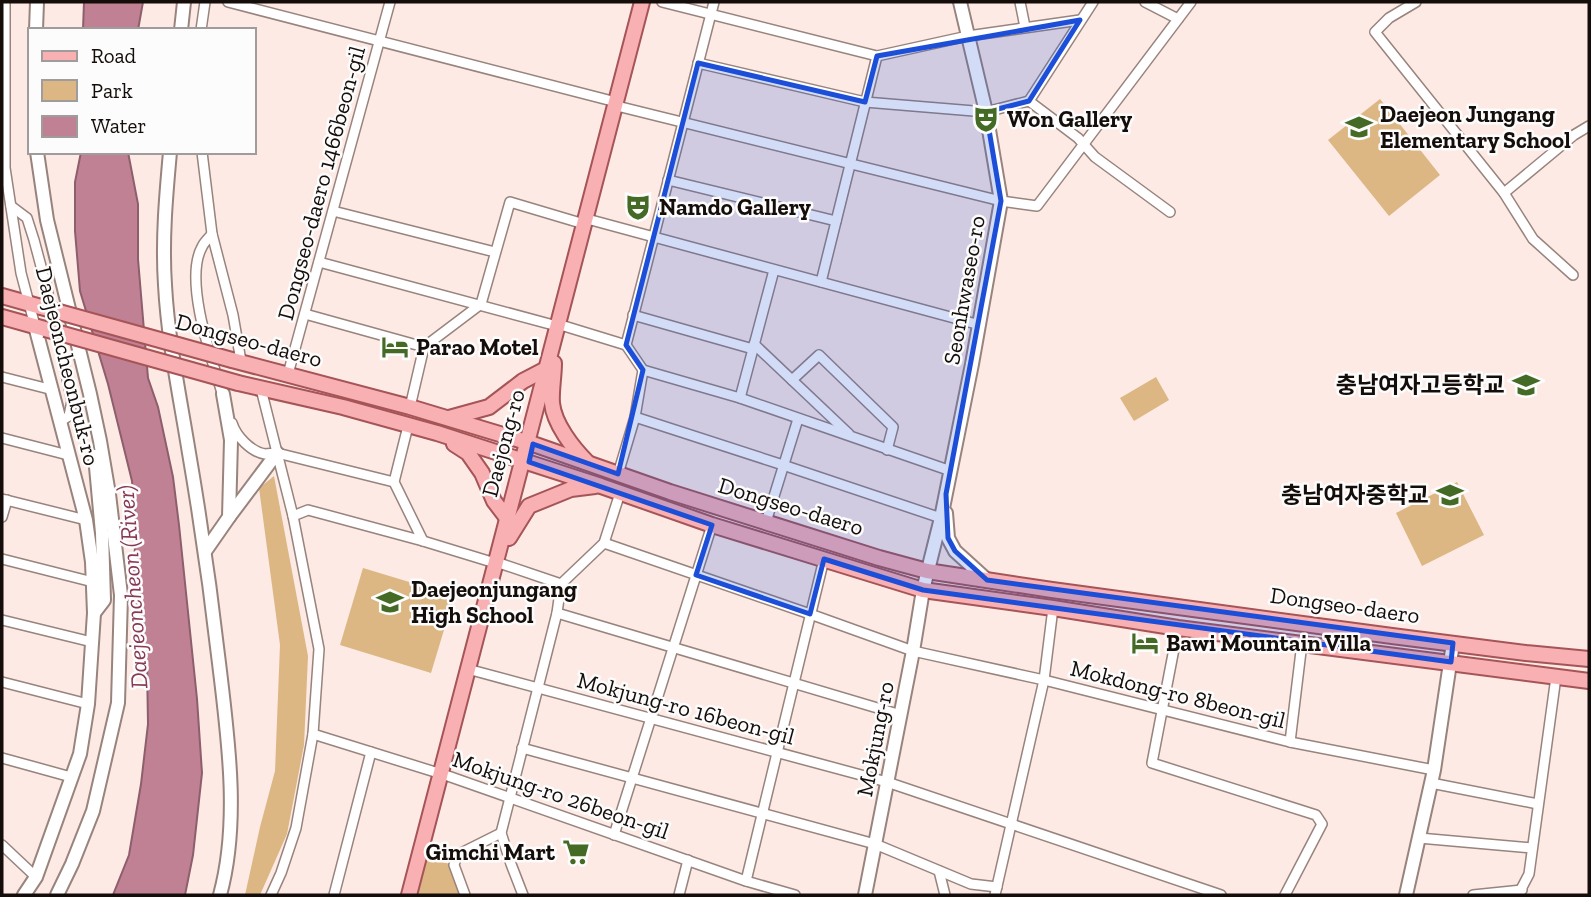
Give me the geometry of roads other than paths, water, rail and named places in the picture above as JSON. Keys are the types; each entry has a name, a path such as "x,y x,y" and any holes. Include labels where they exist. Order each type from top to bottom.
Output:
{"main road":[{"path":"36,28 37,2"},
{"path":"181,28 184,2"},
{"name":"Daejong-ro","path":"618,105 642,2"},
{"name":"Daejong-ro","path":"409,895 475,671 507,518 530,443 618,105 648,2"},
{"path":"960,2 986,112 1001,201"},
{"path":"37,154 47,220 90,394 109,494 121,595 118,704 93,811 57,895"},
{"path":"170,154 164,228 165,294 206,550 225,716 230,822 227,895"},
{"name":"Seonhwaseo-ro","path":"923,590 951,471 1001,201"},
{"name":"Dongseo-daero","path":"2,296 410,407 530,443 591,466 766,523 927,570 1052,590 1589,659"},
{"name":"Dongseo-daero","path":"2,317 261,389 343,407 437,433 712,525 923,590 1178,628 1589,681"},
{"name":"Daejeoncheonbuk-ro","path":"24,895 36,877 80,754 88,704 93,613 93,582 86,520 68,455 40,328"},
{"path":"447,418 489,407 523,381 550,366 552,406 575,450 591,466"},
{"path":"90,394 102,533 104,600 93,613"},
{"path":"223,394 231,440 229,517"},
{"path":"437,433 468,453 482,473 494,501 507,518"},
{"path":"206,550 277,453"},
{"name":"Daejong-ro","path":"417,895 444,774 499,564 509,538 525,461"},
{"path":"509,538 529,506 571,489 601,486"},
{"path":"946,494 948,538 957,554 987,580"},
{"name":"Mokjung-ro","path":"865,895 923,590"},
{"path":"1406,895 1433,777 1453,643"},
{"path":"220,895 226,872"}],"street":[{"name":"Daejeoncheonbuk-ro","path":"5,2 3,167 21,273 35,306 40,328"},
{"path":"201,28 205,2"},
{"path":"228,2 683,122 1001,201"},
{"name":"Dongseo-daero 1466beon-gil","path":"288,374 390,2"},
{"path":"662,2 877,55 968,36 1080,20"},
{"path":"626,345 714,2"},
{"path":"1020,2 1025,27"},
{"path":"698,63 865,102 986,112 1029,102 1093,2"},
{"path":"1145,2 1178,19"},
{"name":"Seonhwaseo-ro","path":"1001,201 1037,206 1191,2"},
{"path":"1416,2 1389,18 1375,32 1504,193 1533,239 1573,275"},
{"path":"821,282 877,55"},
{"path":"1029,102 1078,138 1095,157 1170,212"},
{"path":"1504,193 1574,135 1589,126"},
{"path":"202,154 212,234 233,315 237,361"},
{"path":"668,180 836,221"},
{"path":"410,407 425,347 481,304 510,202 654,237 980,325"},
{"path":"11,206 27,218 49,299 72,401 69,416 61,421"},
{"path":"333,211 495,252"},
{"path":"2,228 15,231"},
{"path":"212,234 202,247 195,271 196,292 234,429 246,444 263,454 277,453 394,482"},
{"path":"319,262 626,345 643,370 740,398 951,471"},
{"path":"740,398 774,270"},
{"path":"305,314 425,347"},
{"path":"633,315 754,346 853,438"},
{"path":"792,380 819,355 893,427 887,450"},
{"path":"618,474 635,417 643,370"},
{"path":"2,377 53,390"},
{"path":"261,389 293,516 319,649 313,734 296,828 271,895"},
{"path":"635,417 941,518"},
{"path":"766,523 798,418"},
{"path":"408,426 394,482 424,541"},
{"path":"2,438 68,455"},
{"path":"523,895 501,833 557,612 561,584 604,543 620,493"},
{"path":"2,517 4,500 86,520"},
{"path":"293,516 308,510 424,541 561,584"},
{"path":"614,835 712,525"},
{"name":"Mokdong-ro 8beon-gil","path":"604,543 913,651 1044,680 1538,804"},
{"path":"2,559 93,582"},
{"path":"746,881 824,559"},
{"path":"523,748 875,845 971,884 996,891 1044,680 1053,608"},
{"path":"557,612 901,715"},
{"path":"2,620 92,642"},
{"path":"1178,628 1152,763 1316,815 1322,824 1284,895"},
{"name":"Dongseo-daero","path":"1290,742 1301,643"},
{"name":"Mokjung-ro 16beon-gil","path":"475,671 887,782 1221,895"},
{"path":"1473,895 1520,892 1529,874 1556,677"},
{"path":"2,682 88,704"},
{"name":"Mokjung-ro 26beon-gil","path":"313,734 444,774 746,881 795,895"},
{"path":"334,895 371,752"},
{"path":"2,758 72,777"},
{"path":"466,895 454,865 457,855 501,833"},
{"path":"1419,838 1532,848"},
{"path":"2,845 36,877"},
{"path":"679,895 688,860"},
{"path":"939,871 945,895"}],"water":[{"path":"84,2 143,2 138,28 83,28"},
{"path":"81,154 128,154 138,204 138,259 148,378 158,407 173,477 197,699 202,773 193,855 185,895 113,895 129,855 141,784 148,724 147,665 133,589 136,524 132,481 108,384 80,291 75,231 75,182"}],"place":[{"name":"Won Gallery","path":"986,119"},
{"name":"Daejeon Jungang Elementary School","path":"1359,127"},
{"name":"Namdo Gallery","path":"638,207"},
{"name":"Parao Motel","path":"395,347"},
{"name":"충남여자고등학교","path":"1526,385"},
{"name":"충남여자중학교","path":"1450,495"},
{"name":"Daejeonjungang High School","path":"390,602"},
{"name":"Bawi Mountain Villa","path":"1145,643"},
{"name":"Gimchi Mart","path":"576,852"}],"water label":[{"name":"Daejeoncheon (River)","path":"132,587"}]}
